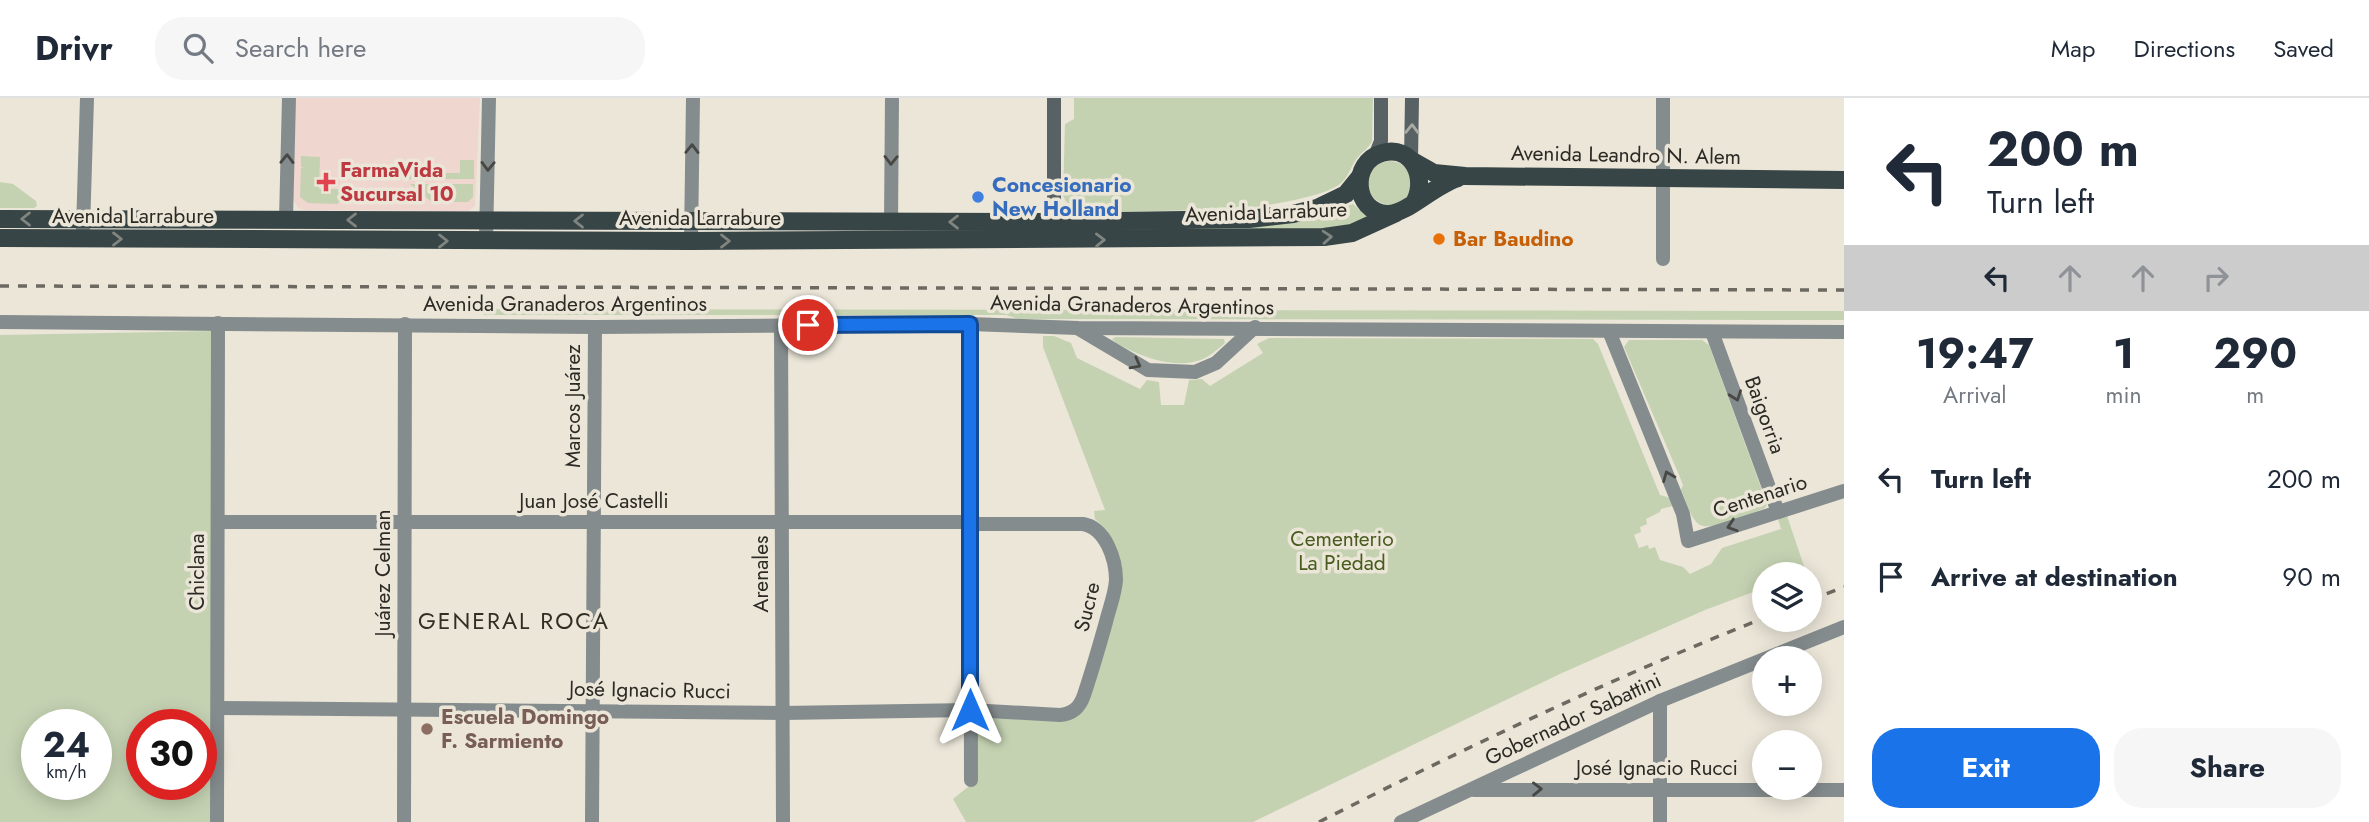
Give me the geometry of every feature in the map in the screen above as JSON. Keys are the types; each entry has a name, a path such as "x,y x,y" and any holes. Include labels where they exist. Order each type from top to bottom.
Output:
{"main road":[{"path":"1054,98 1054,240"},
{"path":"1375,156 1381,141 1381,98"},
{"path":"1412,98 1412,160 1420,176 1419,193 1415,201"},
{"path":"1412,160 1396,152 1387,152 1375,156 1364,165 1359,178 1360,193 1368,205 1381,213 1396,214 1442,184 1465,176"},
{"name":"Avenida Leandro N. Alem","path":"1412,160 1434,173 1465,176 1844,180"},
{"name":"Avenida Larrabure","path":"0,219 1054,222 1269,218 1293,215 1329,204 1346,194 1359,178"},
{"name":"Avenida Larrabure","path":"0,239 691,241 1324,237 1352,233 1396,214"}],"street":[{"path":"83,238 87,98"},
{"path":"286,220 289,98"},
{"path":"485,241 489,98"},
{"path":"691,241 693,98"},
{"path":"891,222 892,98"},
{"path":"1663,98 1663,258"},
{"name":"Avenida Granaderos Argentinos","path":"0,322 594,327 970,324 1078,328 1844,332"},
{"name":"Chiclana","path":"217,822 218,323"},
{"name":"Juárez Celman","path":"404,822 405,324"},
{"path":"970,324 971,780"},
{"name":"Arenales","path":"781,325 783,822"},
{"name":"Marcos Juárez","path":"592,822 594,327"},
{"path":"1078,328 1148,370 1195,372 1216,363 1255,327"},
{"name":"Centenario","path":"1609,331 1684,514 1688,541 1844,491"},
{"name":"Baigorria","path":"1712,332 1778,512"},
{"name":"Juan José Castelli","path":"218,522 1089,525"},
{"name":"Sucre","path":"1080,705 1116,579 1105,539 1089,525"},
{"name":"Gobernador Sabattini","path":"1408,820 1660,701 1844,627"},
{"path":"1660,701 1660,822"},
{"name":"José Ignacio Rucci","path":"218,708 783,713 970,710 1066,715 1080,705"},
{"name":"José Ignacio Rucci","path":"1469,790 1844,790"}],"shaded area":[{"path":"296,98 480,98 475,206 468,211 298,208 293,199"}],"green space":[{"path":"1074,98 1373,98 1372,141 1340,184 1306,197 1240,209 1078,213 1069,207 1063,196 1065,124 1074,119"},
{"path":"301,156 320,157 319,189 352,189 337,204 308,203 300,197 301,168 304,167 301,167"},
{"path":"460,160 474,160 474,179 397,179 397,173 460,173"},
{"path":"1390,161 1405,168 1412,183 1405,198 1390,205 1375,198 1368,183 1375,168"},
{"path":"0,182 13,184 36,201 37,206 0,208"},
{"path":"410,184 473,184 473,197 468,202 432,202"},
{"path":"1353,204 1367,217 1329,229 1073,230 1313,218"},
{"path":"478,309 1844,311 1844,320 484,315"},
{"path":"213,331 211,709 126,709 126,800 210,800 210,822 0,822 0,335"},
{"name":"Cementerio La Piedad","path":"1043,336 1054,336 1071,343 1077,358 1140,389 1147,380 1159,382 1161,405 1184,405 1189,380 1202,379 1210,386 1263,353 1257,344 1269,338 1593,339 1598,344 1660,495 1670,498 1673,506 1661,509 1646,519 1647,524 1640,527 1641,532 1634,535 1639,548 1648,545 1649,549 1655,547 1660,560 1683,567 1690,574 1711,564 1722,548 1781,529 1778,519 1787,516 1803,562 1752,562 1752,592 1705,610 1562,673 1253,822 966,822 953,799 974,782 977,721 979,718 1060,721 1073,717 1118,561 1107,530 1095,519 1094,511 1105,510 1043,347"},
{"path":"1112,339 1224,339 1225,343 1201,360 1176,363 1155,360 1134,352 1116,343"},
{"path":"1629,340 1702,340 1709,345 1767,504 1765,508 1714,526 1700,525 1697,522 1681,490 1683,485 1624,347"}],"railway":[{"path":"0,286 1844,290"},
{"path":"1822,595 1844,587"},
{"path":"1319,822 1539,715 1752,623"}],"place":[{"name":"FarmaVida Sucursal 10","path":"326,182"},
{"name":"Concesionario New Holland","path":"978,197"},
{"name":"Bar Baudino","path":"1439,239"},
{"name":"Escuela Domingo F. Sarmiento","path":"427,729"}],"district":[{"name":"GENERAL ROCA","path":"514,621"}],"route":[{"path":"808,325 970,324 970,710"}]}
